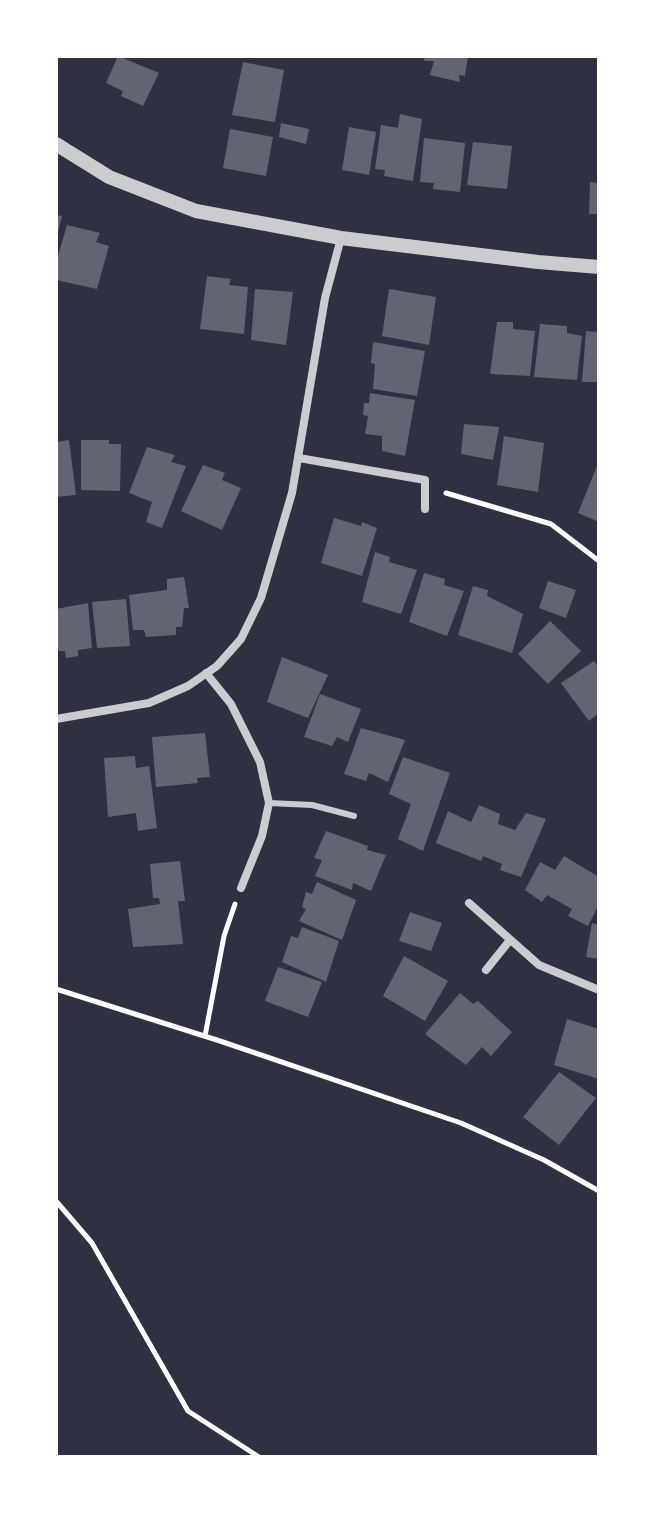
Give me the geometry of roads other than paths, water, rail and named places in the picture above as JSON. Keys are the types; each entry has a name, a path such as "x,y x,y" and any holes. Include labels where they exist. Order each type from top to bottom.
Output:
{"street":[{"path":"56,144 109,177 196,211 341,238 599,267"},
{"path":"56,719 149,703 188,686 217,666 241,639 261,598 292,493 325,298 341,238"},
{"path":"299,458 425,480 425,509"},
{"path":"206,673 231,704 260,762 269,803 262,836 241,888"},
{"path":"469,903 539,965 599,990"},
{"path":"486,970 510,940"}],"lane":[{"path":"269,803 312,805 354,816"}]}
